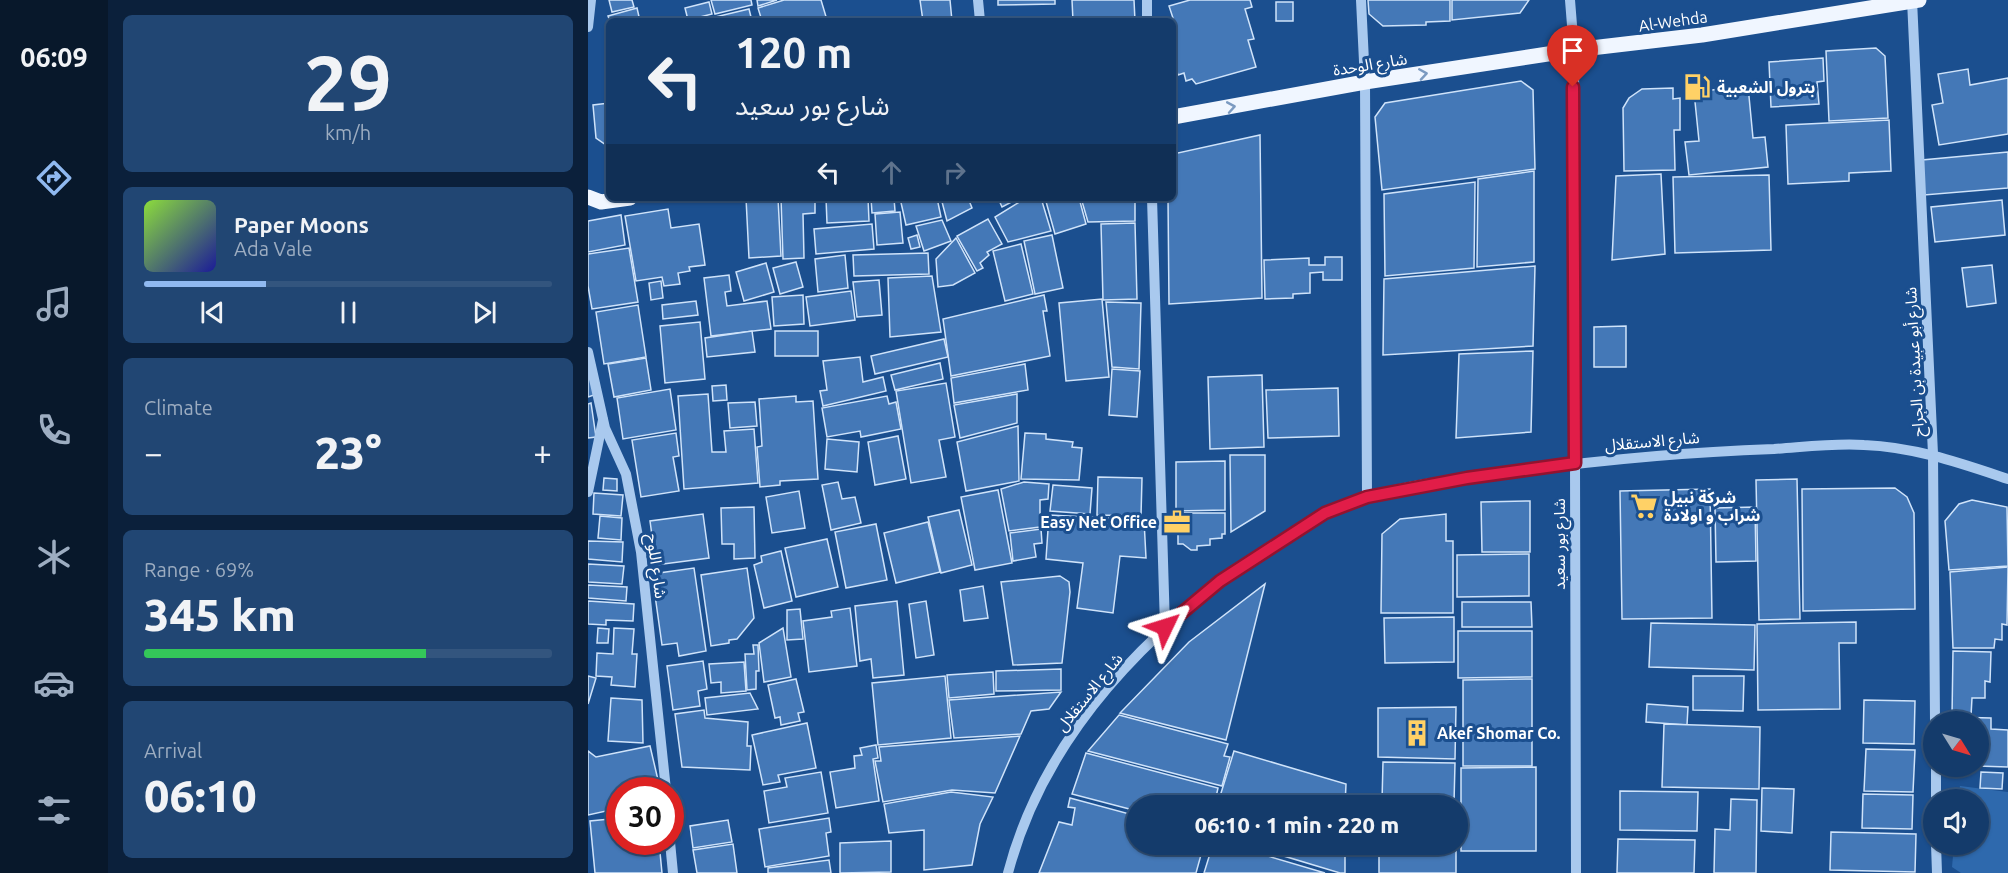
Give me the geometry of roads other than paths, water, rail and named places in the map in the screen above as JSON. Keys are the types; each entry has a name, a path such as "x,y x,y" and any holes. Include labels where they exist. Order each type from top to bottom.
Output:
{"main road":[{"name":"Al-Wehda","path":"1574,50 1702,35 1914,0"},
{"name":"شارع الوحدة","path":"1176,116 1365,82 1574,50"},
{"path":"588,196 601,202 608,201"}],"street":[{"path":"588,27 591,0"},
{"path":"978,0 980,18"},
{"path":"1147,0 1147,18"},
{"path":"1361,0 1365,82 1367,497"},
{"name":"شارع بور سعيد","path":"1570,0 1574,50 1576,873"},
{"name":"شارع أبو عبيدة بن الجراح","path":"1914,0 1933,454 1935,711"},
{"path":"1152,201 1165,627"},
{"name":"شارع اللوح","path":"588,352 603,419 626,474 641,552 665,777"},
{"path":"588,400 600,398"},
{"path":"588,492 603,419"},
{"name":"شارع الاستقلال","path":"1008,873 1013,853 1045,776 1082,720 1116,677 1165,627 1220,581 1315,519 1367,497 1467,478 1575,463 1701,452 1863,445 1933,454 2008,479"},
{"path":"671,855 673,873"},
{"path":"1936,855 1937,873"}],"place":[{"name":"بترول الشعبية","path":"1697,87"},
{"name":"شركة نبيل شراب و اولادة","path":"1644,506"},
{"name":"Easy Net Office","path":"1177,522"},
{"name":"Akef Shomar Co.","path":"1417,733"}]}
